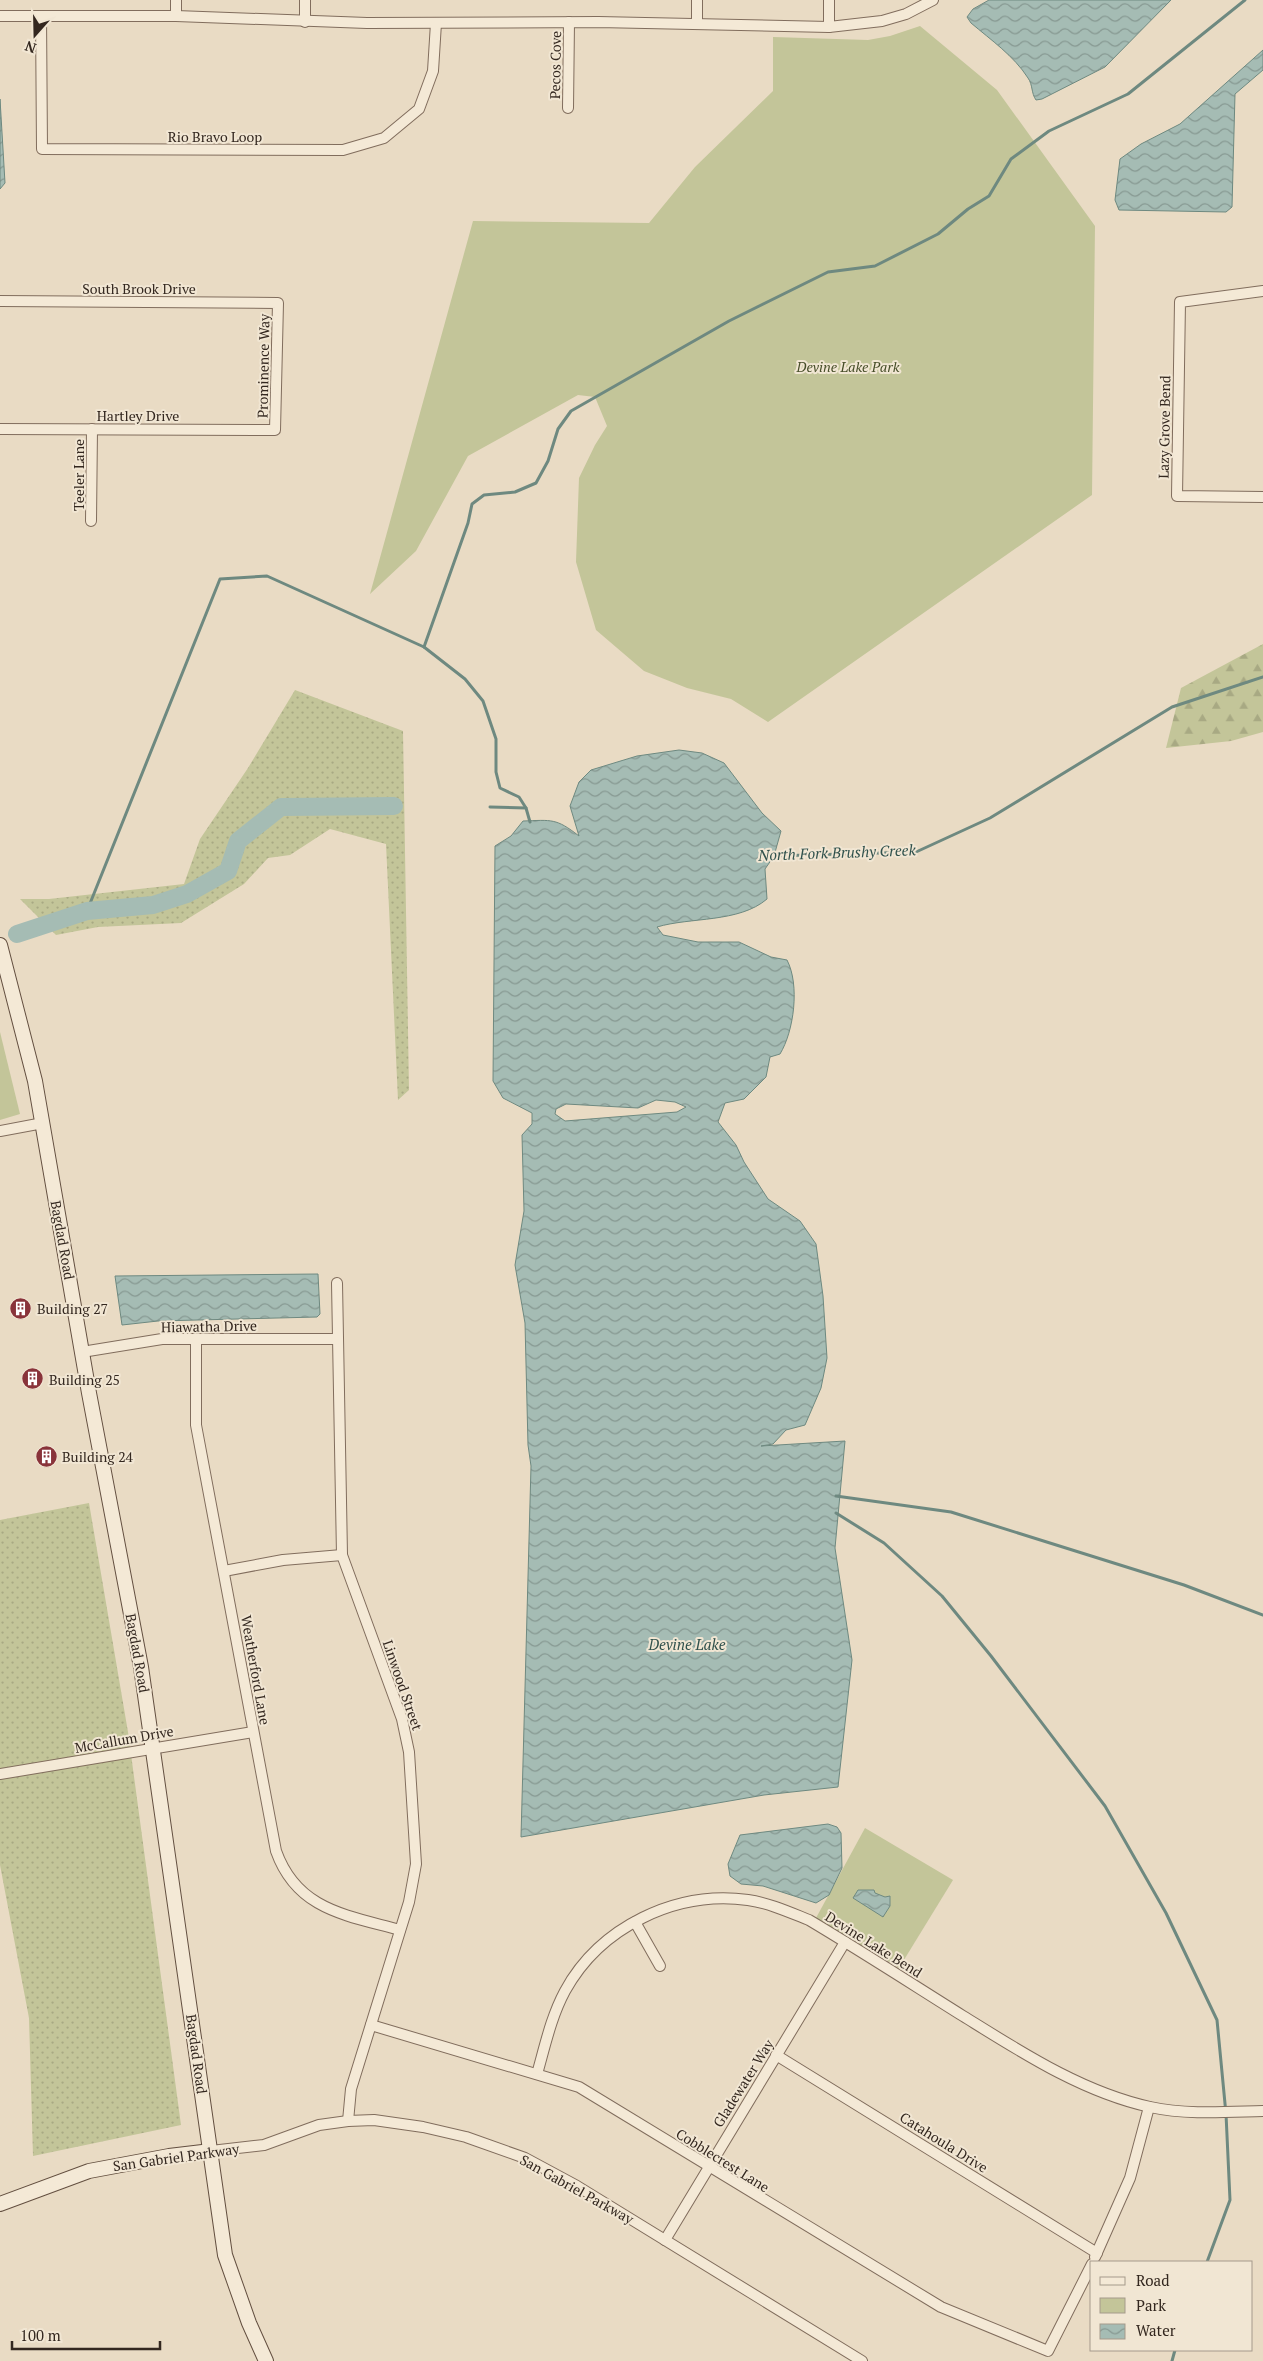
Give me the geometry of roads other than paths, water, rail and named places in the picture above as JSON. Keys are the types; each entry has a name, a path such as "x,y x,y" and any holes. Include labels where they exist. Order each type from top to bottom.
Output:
{"street":[{"path":"176,0 176,16"},
{"path":"305,0 305,22"},
{"path":"697,0 697,23"},
{"path":"829,0 829,27"},
{"path":"0,16 176,16 305,22 697,23 829,27 882,21 906,14 933,0"},
{"name":"Rio Bravo Loop","path":"41,16 42,149 343,150 384,138 418,109 433,71 436,23"},
{"name":"Pecos Cove","path":"568,108 569,22"},
{"name":"Lazy Grove Bend","path":"1263,291 1180,302 1177,496 1263,497"},
{"name":"South Brook Drive","path":"0,301 278,302"},
{"name":"Prominence Way","path":"275,430 278,302"},
{"name":"Hartley Drive","path":"0,428 275,430"},
{"name":"Teeler Lane","path":"91,520 92,429"},
{"name":"Bagdad Road","path":"0,945 29,1052 43,1123 153,1747 211,2151 218,2216 226,2255 249,2323 266,2361"},
{"path":"0,1131 43,1123"},
{"name":"Linwood Street","path":"337,1283 342,1555 402,1719 409,1752 415,1877 351,2089 348,2121"},
{"name":"Hiawatha Drive","path":"82,1352 162,1339 338,1339"},
{"name":"Weatherford Lane","path":"196,1339 196,1426 270,1828 276,1851 286,1875 304,1894 327,1909 400,1930"},
{"path":"224,1571 283,1560 342,1555"},
{"name":"McCallum Drive","path":"0,1774 153,1747 253,1732"},
{"name":"Devine Lake Bend","path":"537,2074 552,2023 565,1991 592,1955 617,1933 662,1908 691,1901 717,1898 748,1900 778,1907 809,1920 1043,2064 1080,2082 1149,2106 1212,2113 1263,2110"},
{"path":"635,1922 660,1966"},
{"name":"Gladewater Way","path":"665,2240 707,2167 846,1942"},
{"name":"Cobblecrest Lane","path":"371,2025 567,2083 592,2094 707,2167 941,2307 1048,2351 1090,2268"},
{"name":"Catahoula Drive","path":"776,2055 1094,2260"},
{"path":"1094,2260 1130,2178 1149,2106"},
{"name":"San Gabriel Parkway","path":"0,2204 89,2171 169,2156 264,2145 319,2125 374,2120 423,2127 466,2137 525,2158 577,2186 862,2361"}],"water":[{"path":"989,0 1171,0 1105,67 1042,99 1036,100 1030,81 1022,70 1002,49 971,23 967,17 973,9"},
{"path":"1263,50 1263,70 1235,94 1232,207 1226,212 1119,210 1115,200 1120,159 1141,144 1180,124"},
{"path":"0,99 5,183 0,189"},
{"name":"Devine Lake","path":"679,750 702,753 724,763 762,813 781,831 774,856 765,869 767,899 756,907 729,916 657,927 663,935 698,942 739,942 771,957 787,960 791,970 794,1008 785,1044 780,1054 770,1057 766,1077 744,1099 725,1103 718,1122 736,1145 744,1162 768,1199 800,1221 816,1244 823,1296 827,1358 821,1388 805,1425 786,1430 773,1444 761,1446 845,1441 835,1548 852,1660 838,1787 764,1795 521,1837 531,1466 528,1445 525,1323 515,1265 524,1211 522,1135 532,1124 532,1113 503,1098 493,1081 495,846 511,836 523,821 553,821 565,826 579,836 570,806 579,782 591,770 637,756","holes":["656,1100 675,1102 686,1107 677,1112 565,1121 555,1114 556,1109 566,1104 638,1108"]},
{"path":"318,1274 320,1314 317,1317 158,1321 122,1325 115,1276"},
{"path":"828,1824 837,1827 841,1833 842,1868 829,1895 816,1903 763,1886 741,1884 730,1876 728,1864 740,1835"},
{"path":"858,1890 874,1890 875,1893 885,1897 890,1896 890,1906 883,1917 853,1898"}],"waterway":[{"path":"424,647 468,523 472,504 484,495 515,492 536,483 548,461 558,429 571,411 729,321 828,272 875,266 938,234 968,209 989,196 1011,159 1049,131 1128,94 1245,0"},
{"path":"87,911 220,579 267,576 424,647 465,679 483,701 496,739 496,772 500,788 519,797 526,808"},
{"name":"North Fork Brushy Creek","path":"772,856 916,852 990,818 1172,707 1263,677"},
{"name":"North Fork Brushy Creek","path":"17,934 87,911 153,905 187,894 228,871 238,841 281,807 394,806"},
{"name":"North Fork Brushy Creek","path":"490,807 526,808 530,822"},
{"path":"836,1496 951,1512 1184,1585 1263,1615"},
{"path":"836,1513 884,1543 942,1596 991,1656 1105,1806 1166,1913 1217,2020 1226,2114 1230,2200 1207,2261"},
{"path":"1172,2361 1175,2351"}],"place":[{"name":"Building 27","path":"21,1308"},
{"name":"Building 25","path":"33,1379"},
{"name":"Building 24","path":"46,1456"}],"park label":[{"name":"Devine Lake Park","path":"848,366"}]}
